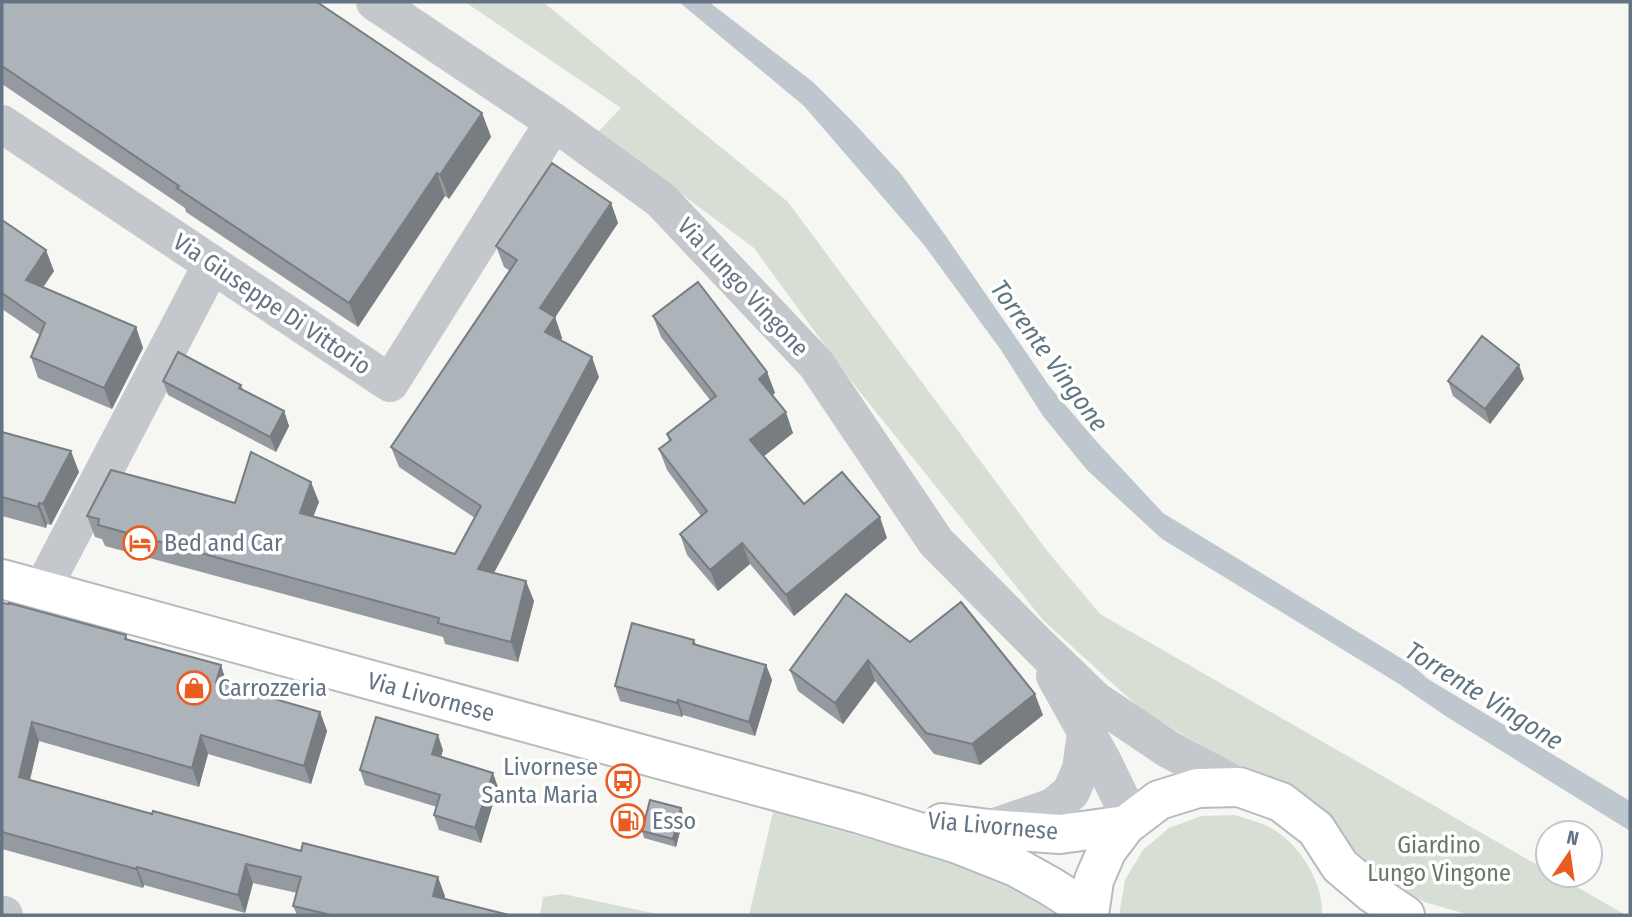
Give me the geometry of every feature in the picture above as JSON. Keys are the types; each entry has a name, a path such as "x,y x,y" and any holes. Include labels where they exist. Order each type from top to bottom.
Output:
{"main road":[{"name":"Via Livornese","path":"2,579 860,814 958,844 1016,867 1050,886 1072,900 1083,915"},
{"name":"Via Livornese","path":"1089,915 1094,880 1107,850 1126,825 1159,800 1198,788 1239,787 1281,802 1316,829 1340,866 1371,893 1405,915"},
{"name":"Via Livornese","path":"860,814 1060,834 1126,825"},
{"name":"Via Livornese","path":"1340,866 1349,905 1348,915"}],"street":[{"name":"Via Lungo Vingone","path":"375,2 554,122 662,200 816,364 936,542 1095,699 1168,749 1239,787"},
{"name":"Via Giuseppe Di Vittorio","path":"2,124 390,383 554,122"},
{"path":"42,590 212,264"},
{"name":"Via Lungo Vingone","path":"1039,646 1121,799 1126,825"},
{"path":"989,829 1053,807 1071,792 1081,769 1086,733"}],"green space":[{"name":"Giardino Lungo Vingone","path":"465,2 543,2 788,202 1048,552 1100,614 1534,863 1534,889 1580,889 1626,915 1470,915 1424,902 1371,867 1304,797 1240,767 1145,713 1043,620 848,377 754,248 598,132 621,108"},
{"path":"773,812 991,873 1056,915 749,915"},
{"path":"1235,815 1278,832 1298,851 1318,889 1322,915 1119,915 1125,880 1143,850 1169,828 1201,816"},
{"path":"563,894 662,915 540,915 543,897"}],"shaded area":[{"path":"679,2 709,2 813,82 854,123 901,174 1050,387 1163,513 1412,665 1428,679 1630,801 1630,831 1399,684 1162,539 1087,470 1043,416 1001,350 924,245 804,106"}],"building":[{"path":"2,2 317,2 482,113 440,175 437,173 349,303 2,66"},
{"path":"552,163 611,203 540,308 555,317 545,332 592,357 478,569 526,581 511,642 438,623 439,618 98,525 99,519 87,516 111,470 235,503 251,452 311,482 300,513 455,554 481,506 391,447 517,260 496,246"},
{"path":"2,220 46,250 26,280 136,327 104,388 31,357 45,323 2,293"},
{"path":"698,282 767,372 759,379 786,412 750,440 804,504 842,472 880,517 786,595 742,543 710,570 680,534 707,511 659,449 671,440 667,434 716,396 653,316"},
{"path":"1482,336 1519,365 1485,409 1448,381"},
{"path":"178,352 284,411 270,437 163,381"},
{"path":"2,432 71,451 43,504 39,503 38,507 2,497"},
{"path":"846,594 910,642 961,602 1035,694 972,744 926,733 868,660 835,703 790,670"},
{"path":"2,603 126,635 125,639 221,665 216,682 320,712 304,766 201,735 192,768 32,722 19,777 301,851 303,843 438,877 433,896 509,915 331,915 293,906 301,877 246,864 238,895 2,832"},
{"path":"632,623 694,640 693,644 766,665 749,722 678,700 677,703 615,686"},
{"path":"376,717 438,735 432,754 493,773 475,828 434,815 440,795 360,770"},
{"path":"650,800 681,808 673,839 642,831"}],"place":[{"name":"Bed and Car","path":"140,543"},
{"name":"Carrozzeria","path":"194,688"},
{"name":"Livornese Santa Maria","path":"623,781"},
{"name":"Esso","path":"628,821"}],"water label":[{"name":"Torrente Vingone","path":"1049,356"},
{"name":"Torrente Vingone","path":"1484,696"}]}
